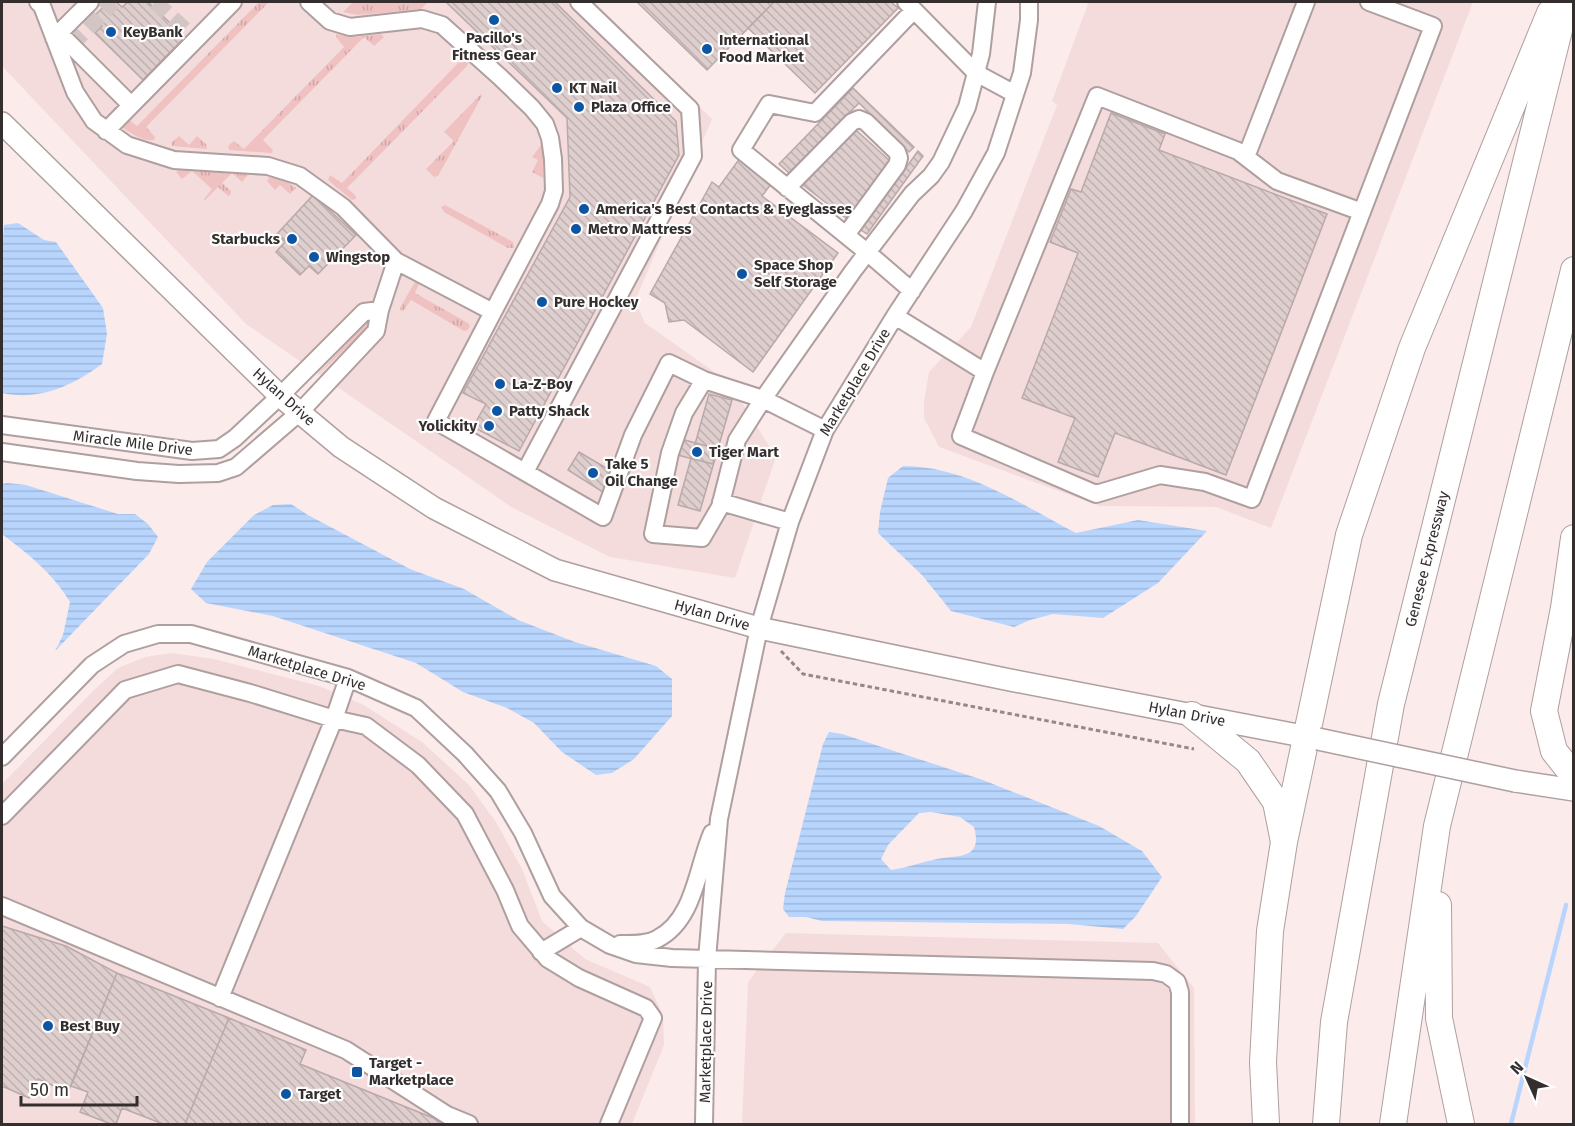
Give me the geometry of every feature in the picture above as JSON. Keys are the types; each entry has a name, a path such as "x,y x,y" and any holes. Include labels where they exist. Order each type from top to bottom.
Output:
{"highway":[{"path":"1266,1125 1263,1062 1270,932 1284,842 1312,738 1346,546 1412,348 1554,2"},
{"name":"Genesee Expressway","path":"1326,1125 1334,1022 1391,704 1566,2"},
{"path":"1393,1125 1437,826 1574,270"},
{"path":"1574,538 1564,608 1544,711 1554,751 1574,776"},
{"path":"1192,715 1248,761 1276,802 1284,842"},
{"path":"1437,826 1439,1018 1461,1125"}],"main road":[{"name":"Hylan Drive","path":"2,123 280,396 341,447 434,508 555,570 759,628 1010,680 1312,738 1515,781 1574,790"}],"street":[{"path":"38,2 57,35 75,92 94,121 127,145 174,160 268,166 300,176 343,207 396,261 493,312"},
{"path":"57,35 90,2"},
{"path":"106,130 234,2"},
{"path":"309,2 330,21 350,27 422,19 442,25 524,100 545,124 552,152 554,191 436,421 603,517 633,435 669,363 704,380 763,399 825,430"},
{"path":"525,472 693,156 690,109 579,2"},
{"path":"704,380 684,413 670,453 653,534 702,538 721,502 737,440 763,399 868,252 912,194 931,176 941,162 967,107 981,54 987,2"},
{"name":"Marketplace Drive","path":"704,1125 707,958 719,819 759,628 790,522 825,430 895,316 964,211 996,153 1022,74 1029,2"},
{"path":"1246,157 1306,2"},
{"path":"1362,212 1277,181 1239,151 1097,96 961,436 1096,494 1160,475 1205,482 1252,499 1362,212 1433,26 1369,2"},
{"path":"912,291 868,252 741,150 769,104 815,113 910,6 976,73 1015,94"},
{"path":"57,35 131,105"},
{"path":"787,188 852,122 859,119 866,122 897,152 899,158 897,165 846,235"},
{"path":"2,452 137,471 201,475 218,473 236,467 300,412 376,331 380,310 396,261"},
{"name":"Miracle Mile Drive","path":"2,425 192,451 206,452 219,449 235,438 280,396 364,312 380,310"},
{"path":"895,316 985,372"},
{"path":"721,502 790,522"},
{"name":"Marketplace Drive","path":"2,757 92,665 123,644 158,634 191,634 348,678 416,708 465,754 498,791 523,833 552,896 581,928 610,945 636,954 672,958 707,958"},
{"path":"2,816 125,690 178,674 366,726 418,765 465,814 505,890 520,926 541,952 548,959 579,978 646,1008 653,1018 609,1125"},
{"path":"220,998 334,719 348,678"},
{"name":"Marketplace Drive","path":"610,945 656,940 674,926 684,912 707,845 719,819"},
{"path":"2,906 346,1050 447,1116 469,1125"},
{"path":"541,952 581,928"},
{"path":"707,958 1153,971 1166,974 1177,982 1180,992 1180,1125"}],"path":[{"path":"759,628 803,674 1194,749"}],"shaded area":[{"path":"2,2 595,2 712,119 635,301 645,323 730,383 776,457 735,578 610,557 513,508 246,324 2,66"},
{"path":"1085,2 1473,2 1271,528 1216,507 1100,506 939,447 924,418 924,401 929,372 971,327 1057,105 1052,101 1088,4"},
{"path":"172,653 214,659 319,686 362,704 422,742 469,785 496,822 522,869 542,921 585,959 650,987 663,1015 664,1045 632,1124 2,1124 2,784 118,668 145,657"},
{"path":"786,933 1158,943 1194,988 1195,1124 742,1124 748,982"}],"green space":[{"path":"259,2 269,2 146,127 155,137 154,140 142,138 122,127 125,117 137,126"},
{"path":"353,2 428,2 421,9 358,15 343,12"},
{"path":"336,34 357,37 381,34 384,37 374,46 364,37 263,140 273,150 272,153 229,150 228,146 234,141 244,149 344,47"},
{"path":"466,59 469,62 467,66 347,188 356,196 356,199 352,200 328,180 330,175 342,183 461,60"},
{"path":"481,94 482,96 438,176 434,177 426,169 454,141 444,132"},
{"path":"179,136 189,145 197,136 206,144 207,149 172,146 172,142"},
{"path":"541,145 543,146 543,178 532,172 538,160 532,157"},
{"path":"179,169 246,173 248,175 242,182 232,173 222,183 231,191 231,194 228,196 218,187 205,200 212,189 192,171 182,179 176,172"},
{"path":"270,176 287,181 296,188 290,194 280,185 275,190 267,181"},
{"path":"445,205 513,242 514,248 508,248 444,212 441,207"},
{"path":"416,280 420,282 415,293 468,323 470,326 468,330 464,331 411,300 401,311 400,308"},
{"path":"370,321 370,326 315,377 367,322"}],"water":[{"path":"18,223 44,240 56,242 103,308 107,334 102,364 67,385 29,395 2,393 4,225"},
{"path":"903,466 926,468 971,480 1014,499 1076,533 1138,520 1207,531 1158,583 1103,618 1053,614 1014,627 951,611 922,575 878,533 888,478"},
{"path":"2,484 26,485 118,514 135,514 148,524 158,537 149,554 55,651 63,635 70,602 48,573 2,534"},
{"path":"291,504 410,569 464,589 518,620 575,642 656,666 672,679 672,716 634,759 612,773 596,775 562,752 534,723 507,708 463,692 416,663 273,616 206,603 191,589 207,562 254,515 273,505"},
{"path":"829,732 842,734 983,780 1099,826 1142,851 1162,877 1136,916 1123,929 1069,924 822,921 806,917 789,917 783,909 785,893 823,744","holes":["931,812 960,817 974,827 976,839 971,852 891,870 881,859 888,845 919,813"]}],"building":[{"path":"109,2 116,2 122,7 128,2 148,2 185,37 143,80 95,33 102,26 93,17"},
{"path":"446,2 555,2 676,121 679,155 519,451 473,427 486,404 463,393 570,197 567,118"},
{"name":"International Food Market","path":"637,2 774,2 707,70"},
{"path":"774,2 891,2 898,8 815,93 748,28"},
{"path":"853,88 914,147 909,152 859,103 789,173 779,164"},
{"path":"1111,113 1165,134 1159,150 1327,214 1226,475 1115,433 1098,477 1058,462 1075,418 1022,398 1078,253 1050,242 1071,189 1081,192"},
{"path":"856,130 890,161 847,219 803,185"},
{"path":"918,151 923,156 867,234 861,230"},
{"name":"Space Shop Self Storage","path":"740,158 771,184 762,196 838,253 753,372 684,320 669,322 665,303 650,294 712,182 719,187"},
{"path":"313,195 356,235 318,274 309,266 300,275 276,252 285,242 277,234"},
{"path":"709,394 732,400 700,511 678,505"},
{"name":"Tiger Mart","path":"681,439 718,449 713,464 677,455"},
{"name":"Take 5 Oil Change","path":"579,452 618,475 606,494 568,470"},
{"name":"Best Buy","path":"2,926 66,946 117,973 68,1092 38,1079 29,1098 2,1086"},
{"path":"117,973 229,1018 185,1124 163,1124 122,1108 116,1124 80,1112 88,1092 71,1086"},
{"name":"Target","path":"229,1018 306,1050 300,1064 448,1124 185,1124"}],"waterway":[{"path":"1511,1124 1566,905"}],"tunnel":[{"path":"71,45 113,2"},
{"path":"155,2 196,40"}],"place":[{"name":"Pacillo's Fitness Gear","path":"494,20"},
{"name":"KeyBank","path":"111,32"},
{"name":"International Food Market","path":"707,49"},
{"name":"KT Nail","path":"557,88"},
{"name":"Plaza Office","path":"579,107"},
{"name":"America's Best Contacts & Eyeglasses","path":"584,209"},
{"name":"Metro Mattress","path":"576,229"},
{"name":"Starbucks","path":"292,239"},
{"name":"Wingstop","path":"314,257"},
{"name":"Space Shop Self Storage","path":"742,274"},
{"name":"Pure Hockey","path":"542,302"},
{"name":"La-Z-Boy","path":"500,384"},
{"name":"Patty Shack","path":"497,411"},
{"name":"Yolickity","path":"489,426"},
{"name":"Tiger Mart","path":"697,452"},
{"name":"Take 5 Oil Change","path":"593,473"},
{"name":"Best Buy","path":"48,1026"},
{"name":"Target - Marketplace","path":"357,1072"},
{"name":"Target","path":"286,1094"}]}
